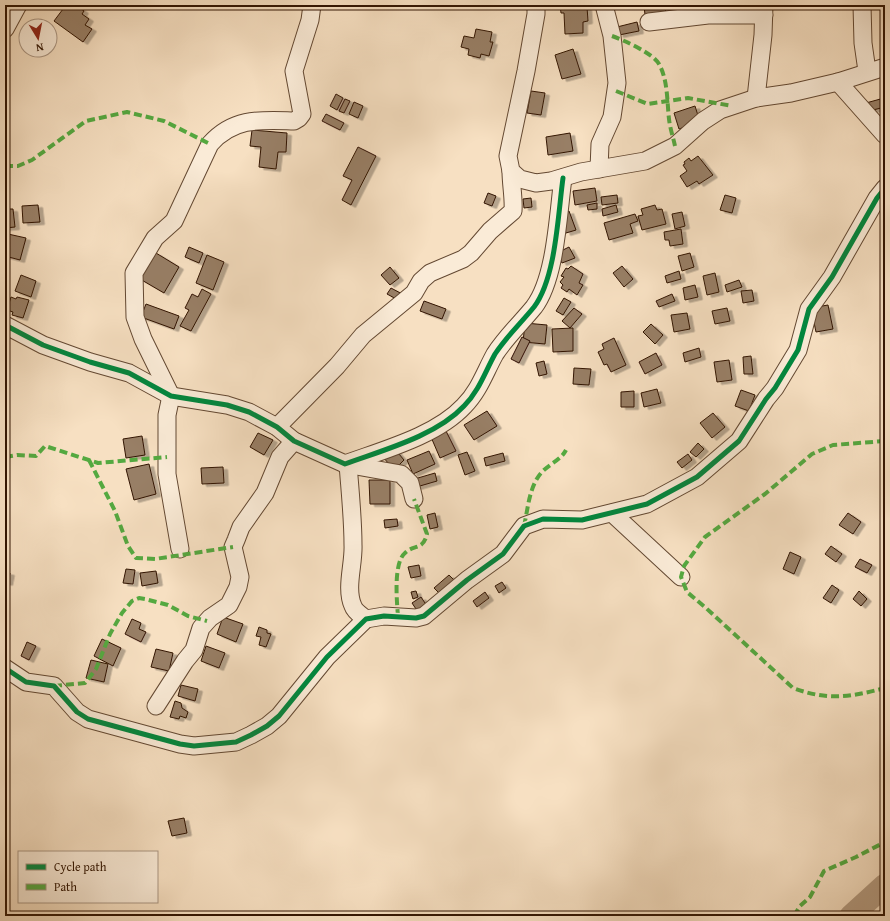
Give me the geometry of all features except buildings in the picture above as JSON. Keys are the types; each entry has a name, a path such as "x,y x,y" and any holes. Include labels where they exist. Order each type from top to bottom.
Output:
{"street":[{"path":"5,29 18,5"},
{"path":"180,549 167,474 167,415 171,396 143,339 136,317 134,273 155,238 174,221 210,144 219,134 238,124 252,121 294,121 302,114 294,71 310,20 312,5"},
{"path":"277,427 337,366 363,335 414,294 421,280 430,273 463,259 471,253 490,231 513,211 514,202 511,186 508,148 526,71 536,14 536,5"},
{"path":"600,169 600,144 612,117 617,83 612,36 604,5"},
{"path":"862,5 863,43 867,72"},
{"path":"649,22 764,10 756,98"},
{"path":"511,171 520,179 536,183 645,161 675,146 703,121 720,110 756,98 791,93 838,82 885,67"},
{"path":"838,82 885,135"},
{"path":"346,464 439,426 456,414 472,397 483,379 495,354 534,306 544,284 552,262 562,178"},
{"path":"5,668 26,682 54,686 77,712 88,719 180,744 194,746 236,742 267,726 279,716 327,656 366,619 384,616 416,618 424,616 449,594 503,554 524,526 543,518 582,520 647,504 697,477 739,441 775,388 798,350 812,304 832,277 876,198 885,188"},
{"path":"5,325 43,345 90,362 129,373 171,396 227,405 249,412 277,427 294,441 346,464 400,474 410,482 414,499"},
{"path":"156,706 184,660 194,650 201,628 210,618 229,605 238,587 240,577 233,547 241,527 265,493 280,457 294,441"},
{"path":"346,464 353,546 350,584 352,606 366,619"},
{"path":"612,513 681,577"}],"waterway":[{"path":"851,916 885,885"}],"marked path":[{"path":"612,36 644,51 659,64 666,84 669,122 675,146"},
{"path":"616,91 648,104 688,98 732,106"},
{"path":"5,166 18,166 32,160 86,121 127,112 164,121 210,144"},
{"path":"885,441 833,445 812,454 765,494 705,537 684,566 681,577 687,592 793,688 817,695 828,696 861,694 885,688"},
{"path":"5,457 17,455 36,456 45,446 98,463 167,457"},
{"path":"524,526 531,491 537,479 541,473 561,457 566,450"},
{"path":"89,460 115,511 128,546 136,558 155,559 233,547"},
{"path":"398,617 397,574 401,558 408,550 421,545 427,534 414,499"},
{"path":"54,686 85,683 96,669 110,634 122,613 132,601 139,598 168,605 188,616 207,621"},
{"path":"794,916 800,906 810,897 824,871 885,842"}],"cycle path":[{"path":"5,325 43,345 90,362 129,373 171,396 227,405 249,412 277,427 294,441 345,464 424,434 452,417 469,400 478,388 499,348 534,307 541,295 552,263 563,178"},
{"path":"5,668 26,682 54,686 77,712 88,719 180,744 194,746 236,742 251,735 267,726 279,716 327,657 366,619 384,616 416,618 424,616 467,580 503,554 524,526 543,519 582,520 647,504 697,477 739,441 766,399 775,388 798,350 809,309 832,277 877,198 885,188"}]}
